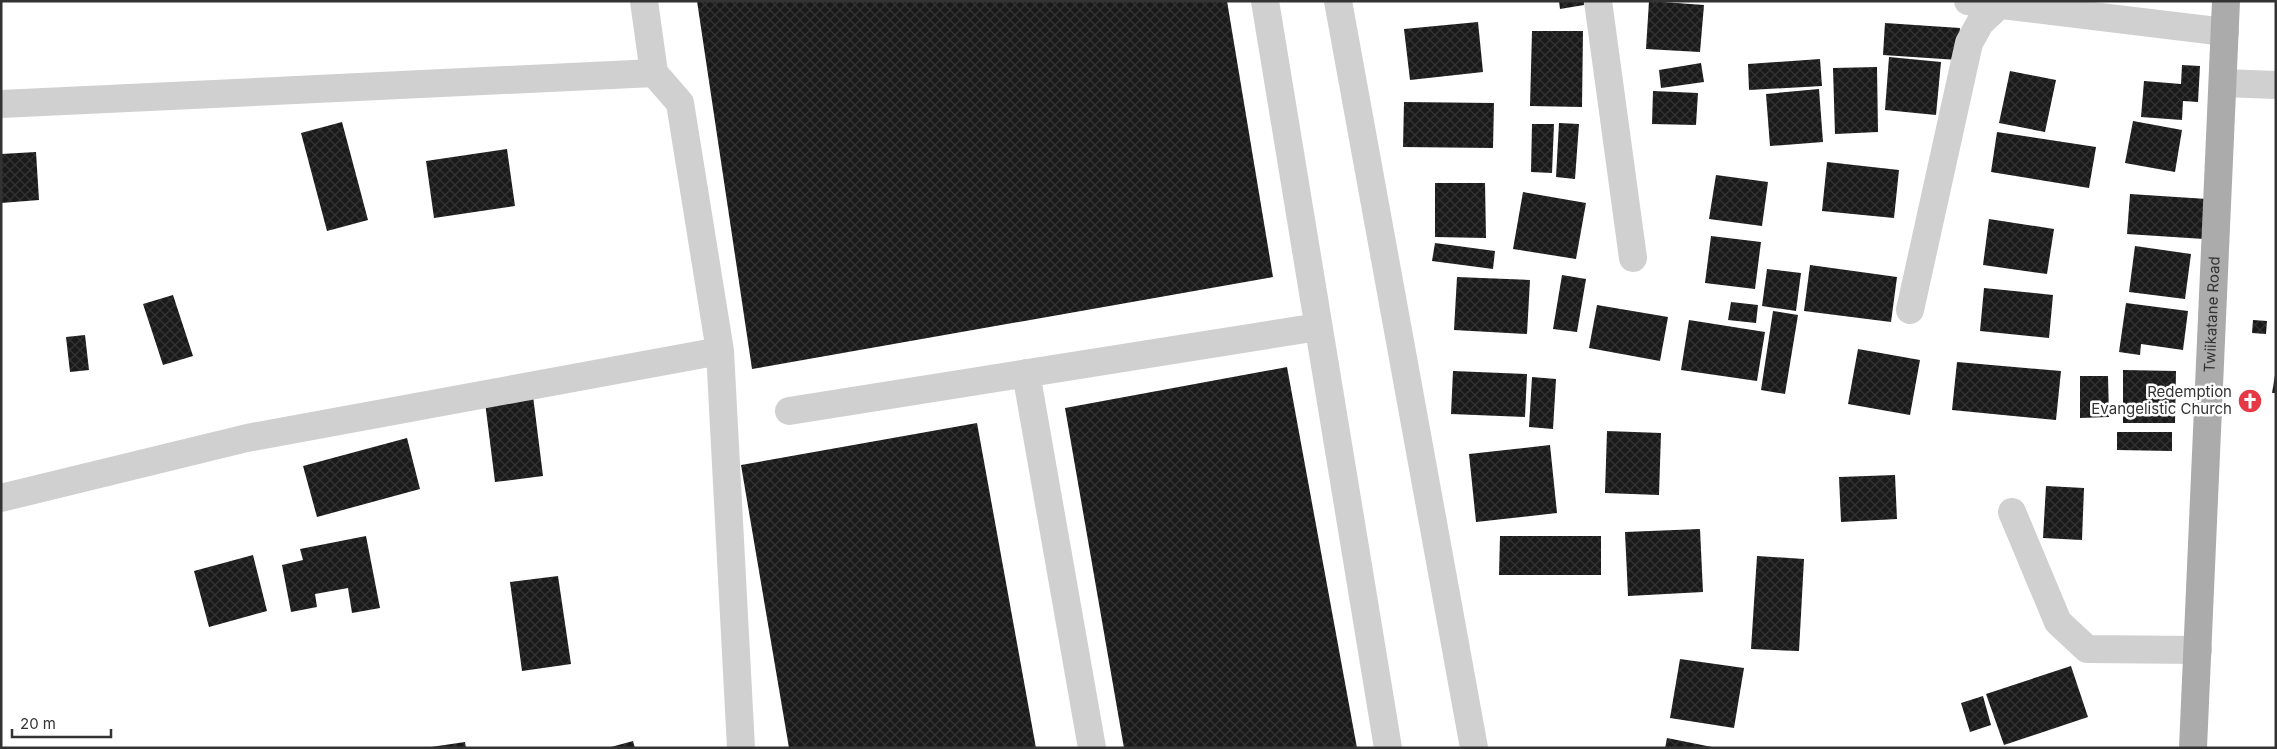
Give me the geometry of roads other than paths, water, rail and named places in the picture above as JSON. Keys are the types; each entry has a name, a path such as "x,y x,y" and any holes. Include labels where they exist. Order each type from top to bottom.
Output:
{"main road":[{"name":"Twiikatane Road","path":"2193,748 2226,1"}],"street":[{"path":"644,1 654,73 680,103 720,351 741,748"},
{"path":"1265,1 1388,748"},
{"path":"1338,1 1474,748"},
{"path":"1598,1 1633,258"},
{"path":"1968,1 2225,32"},
{"path":"1910,310 1970,43 1980,23 2000,5"},
{"path":"1,104 654,73"},
{"path":"2223,83 2276,86"},
{"path":"789,411 1318,327"},
{"path":"1,498 247,438 720,351"},
{"path":"1026,373 1092,748"},
{"path":"2012,512 2058,622 2087,649 2198,650"}],"place":[{"name":"Redemption Evangelistic Church","path":"2250,401"}]}
